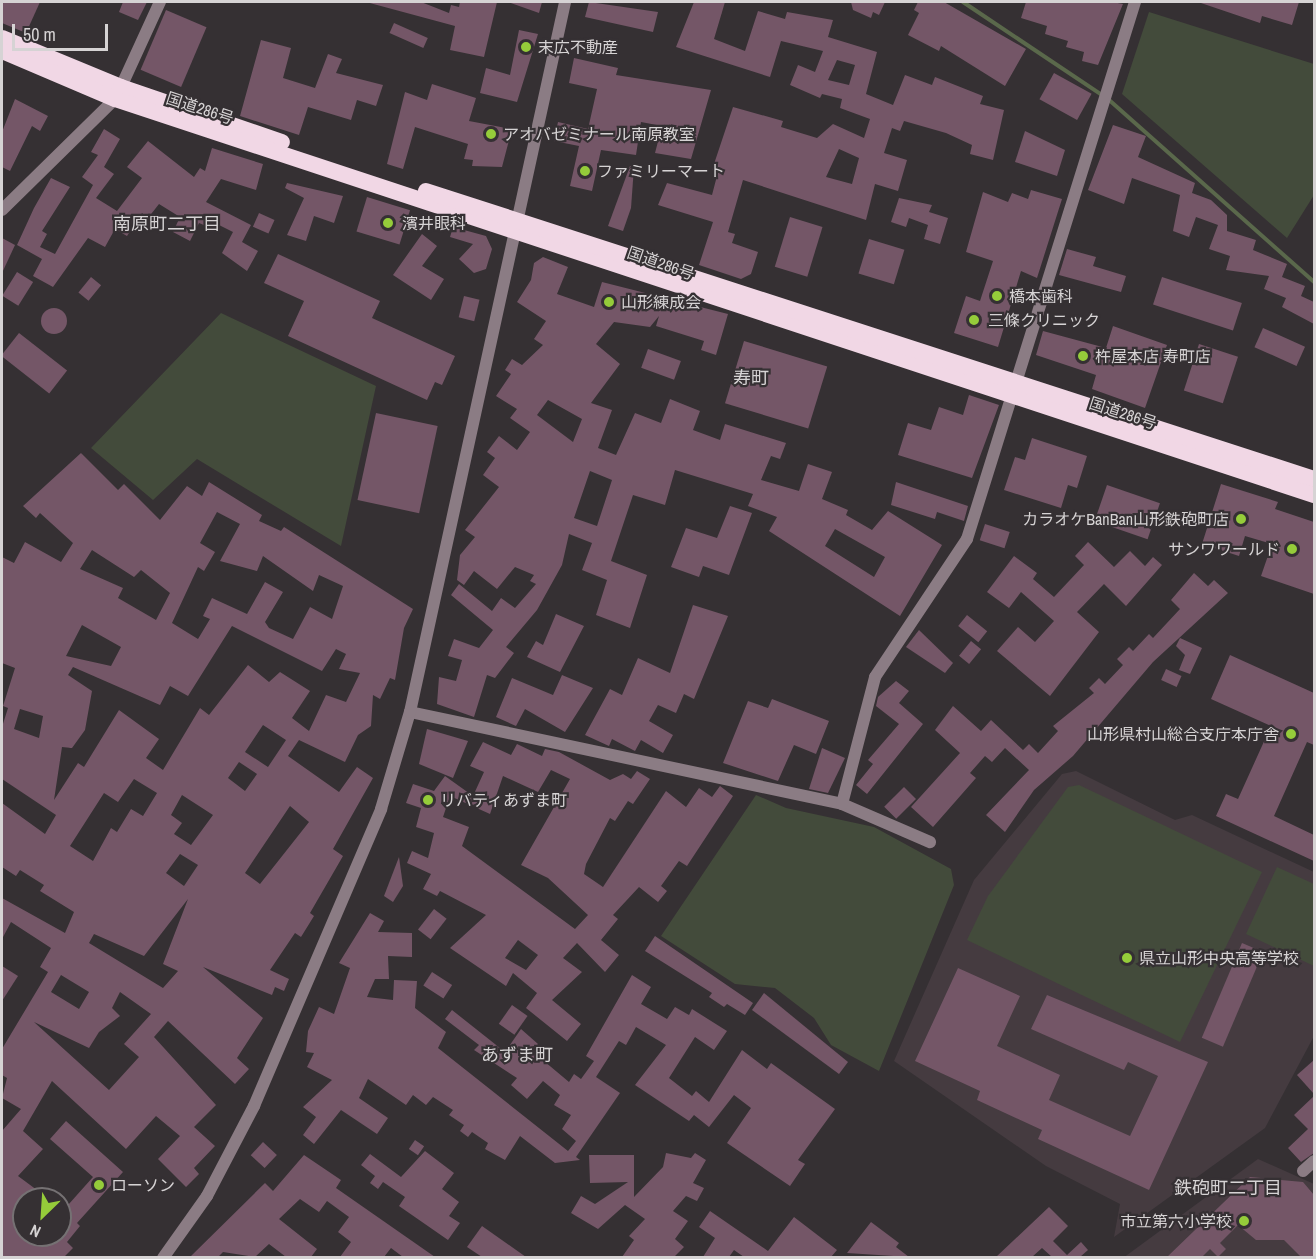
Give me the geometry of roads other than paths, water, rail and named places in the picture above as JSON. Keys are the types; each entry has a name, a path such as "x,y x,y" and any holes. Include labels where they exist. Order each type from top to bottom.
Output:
{"highway":[{"name":"国道286号","path":"2,38 118,93"},
{"name":"国道286号","path":"2,51 118,93 516,226 1014,389 1314,495"},
{"name":"国道286号","path":"1014,389 1314,478"}],"street":[{"path":"2,210 118,93 160,2"},
{"path":"163,1257 207,1196 254,1106 362,863 410,712 565,2"},
{"path":"842,804 875,677 967,539 1101,107 1136,2"},
{"path":"410,712 842,804 930,842"},
{"path":"1304,1171 1314,1161"}],"waterway":[{"path":"963,2 1102,95"},
{"path":"1108,99 1314,282"}],"place":[{"name":"末広不動産","path":"526,47"},
{"name":"アオバゼミナール南原教室","path":"491,134"},
{"name":"ファミリーマート","path":"585,171"},
{"name":"濱井眼科","path":"388,223"},
{"name":"橋本歯科","path":"997,296"},
{"name":"山形練成会","path":"609,302"},
{"name":"三條クリニック","path":"974,320"},
{"name":"杵屋本店 寿町店","path":"1083,356"},
{"name":"カラオケBanBan山形鉄砲町店","path":"1241,519"},
{"name":"サンワワールド","path":"1292,549"},
{"name":"山形県村山総合支庁本庁舎","path":"1291,734"},
{"name":"リバティあずま町","path":"428,800"},
{"name":"県立山形中央高等学校","path":"1127,958"},
{"name":"ローソン","path":"99,1185"},
{"name":"市立第六小学校","path":"1244,1221"}],"district":[{"name":"南原町二丁目","path":"167,224"},
{"name":"寿町","path":"751,378"},
{"name":"あずま町","path":"517,1055"},
{"name":"鉄砲町二丁目","path":"1228,1188"}]}
